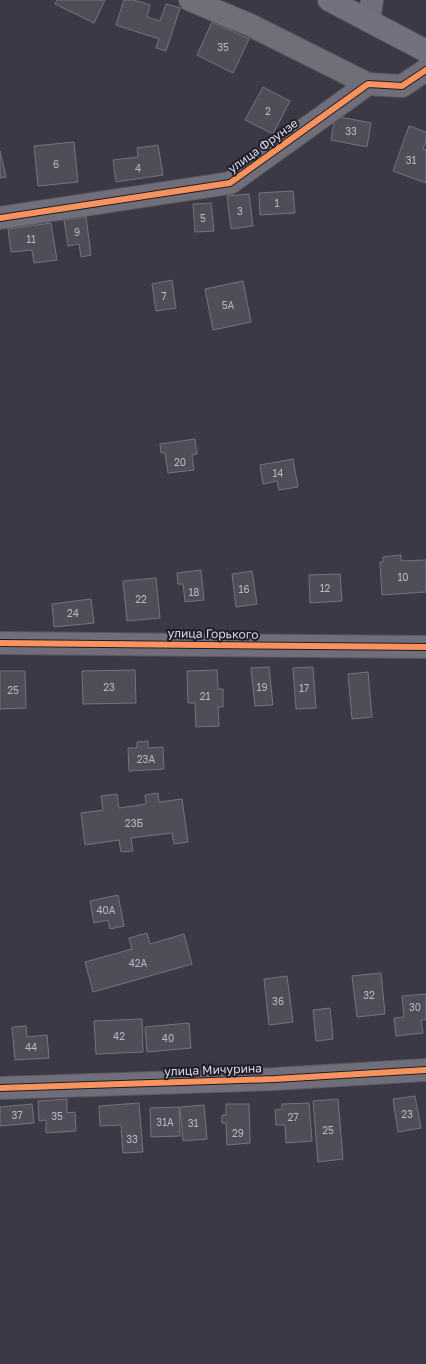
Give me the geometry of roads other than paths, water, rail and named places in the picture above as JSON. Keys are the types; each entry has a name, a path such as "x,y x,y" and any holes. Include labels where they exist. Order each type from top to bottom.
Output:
{"main road":[{"path":"329,0 371,10 426,51"}],"street":[{"path":"190,0 248,24 368,84 402,86 426,70"},
{"name":"улица Фрунзе","path":"0,218 230,183 368,84"},
{"name":"улица Горького","path":"0,643 426,647"},
{"name":"улица Мичурина","path":"0,1088 275,1079 426,1070"}]}
